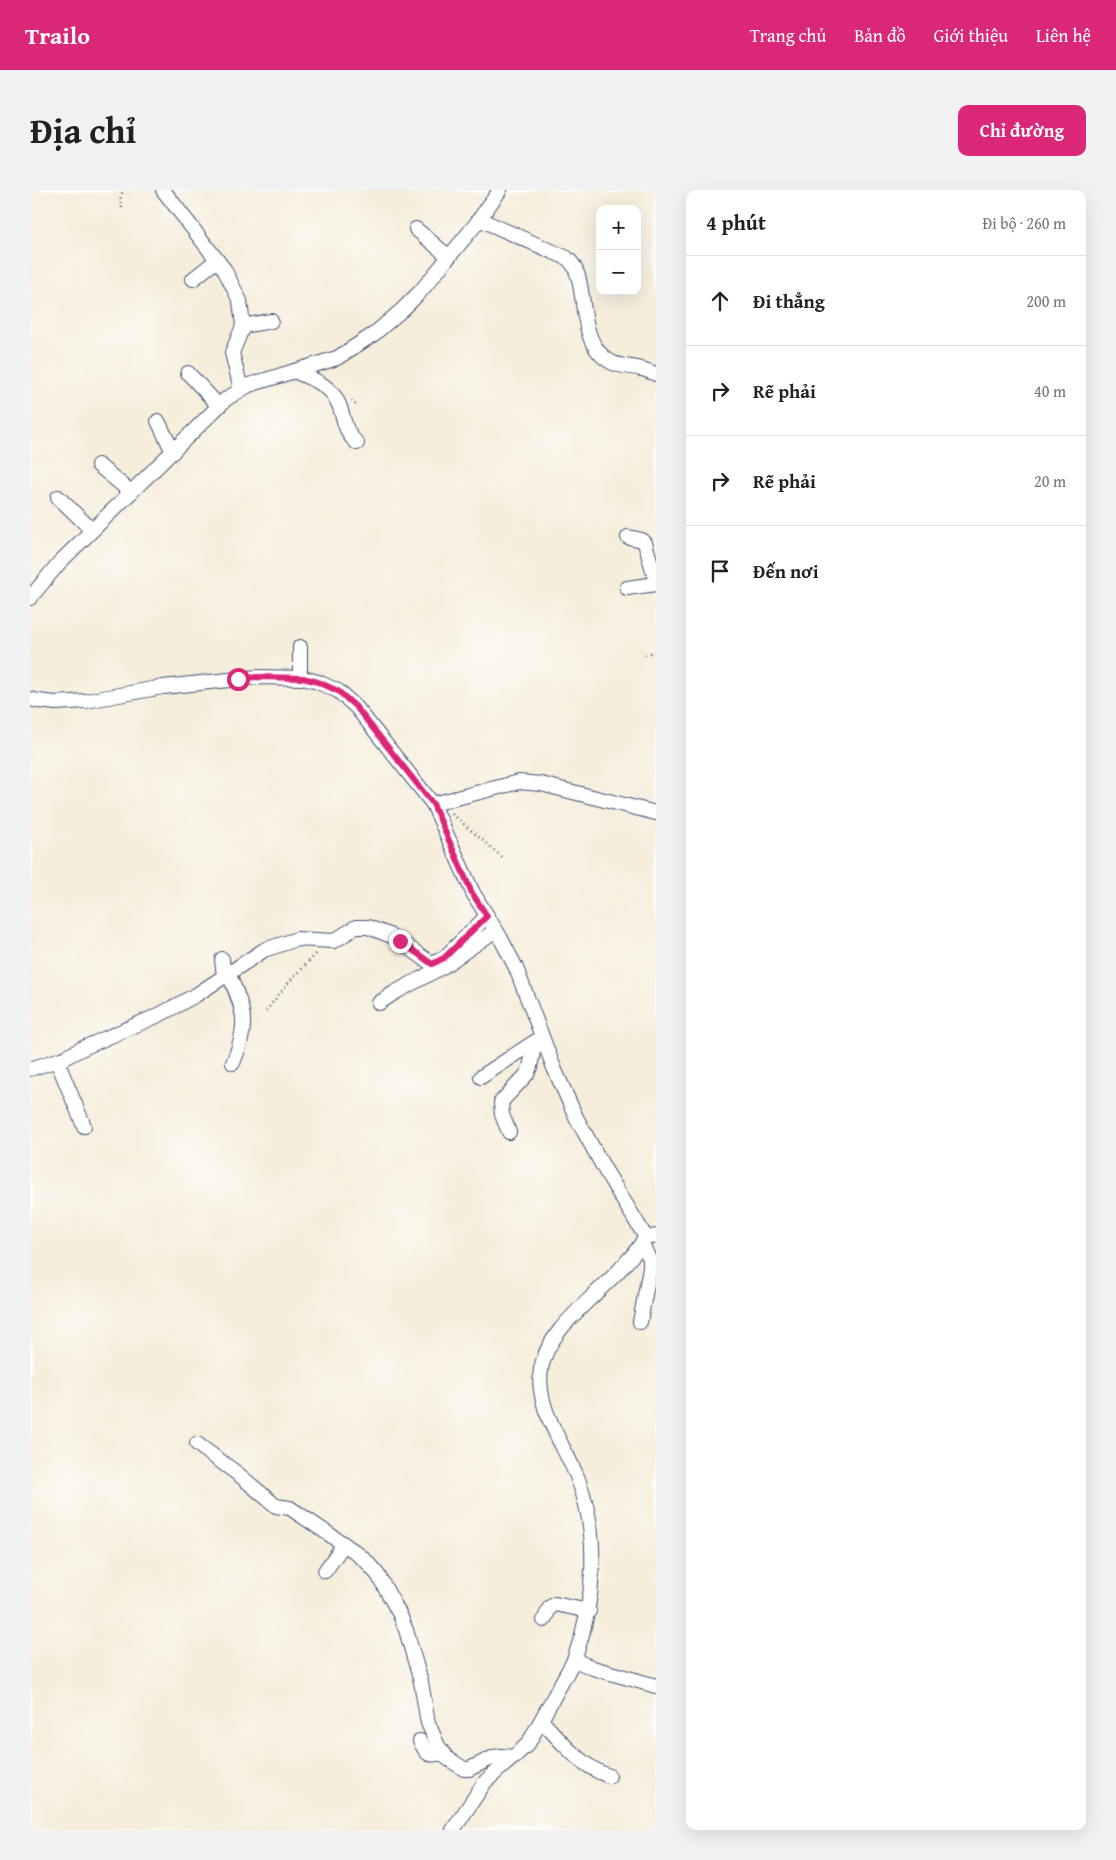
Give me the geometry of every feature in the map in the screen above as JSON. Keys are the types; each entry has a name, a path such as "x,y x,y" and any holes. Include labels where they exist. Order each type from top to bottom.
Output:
{"street":[{"path":"30,598 59,563 219,406 249,385 337,358 374,334 403,309 449,257 500,190"},
{"path":"169,192 231,281 240,301 243,326 232,353 241,389"},
{"path":"479,219 573,262 577,269 583,309 591,340 598,351 615,364 640,368 656,374"},
{"path":"416,229 449,257"},
{"path":"193,278 217,260"},
{"path":"243,326 271,321"},
{"path":"294,371 320,384 334,395 341,411 346,432 357,443"},
{"path":"188,373 219,406"},
{"path":"158,422 173,452"},
{"path":"98,465 131,492"},
{"path":"58,497 92,530"},
{"path":"627,588 656,583 645,543 642,540 628,536"},
{"path":"300,647 300,678"},
{"path":"30,699 38,702 56,703 86,701 163,687 257,677 300,678 318,682 338,691 356,707 437,803 472,893 496,930 516,968 539,1040 576,1117 605,1170 651,1239 650,1268 640,1322"},
{"path":"437,803 519,782 541,784 656,813"},
{"path":"30,1069 57,1061 158,1015 227,976 264,950 281,943 303,938 334,941 356,927 368,927 394,937 432,964 444,958 487,916"},
{"path":"379,1003 444,966 496,930"},
{"path":"222,959 227,976 240,1000 244,1025 241,1044 233,1063"},
{"path":"480,1077 539,1040"},
{"path":"509,1132 502,1115 501,1102 527,1074 539,1040"},
{"path":"57,1061 84,1126"},
{"path":"453,1830 486,1782 528,1744 574,1660 589,1611 592,1550 590,1522 578,1480 545,1408 541,1388 541,1370 544,1356 566,1324 651,1239"},
{"path":"197,1444 238,1474 276,1506 290,1508 344,1544 366,1561 378,1575 400,1615 415,1656 428,1723 442,1753 447,1758 464,1769 477,1766 494,1757 515,1757"},
{"path":"325,1572 344,1544"},
{"path":"544,1620 550,1607 555,1604 589,1611"},
{"path":"574,1660 593,1668 656,1686"},
{"path":"542,1721 581,1759 596,1771 609,1776"},
{"path":"420,1741 427,1754 431,1756 442,1753"}],"path":[{"path":"122,208 120,200 123,190"},
{"path":"645,655 656,651"},
{"path":"437,803 502,857"},
{"path":"266,1011 290,982 321,950"}],"route":[{"path":"238,679 257,677 303,678 338,691 356,707 433,804 472,893 487,916 444,958 432,964 400,941"}]}
